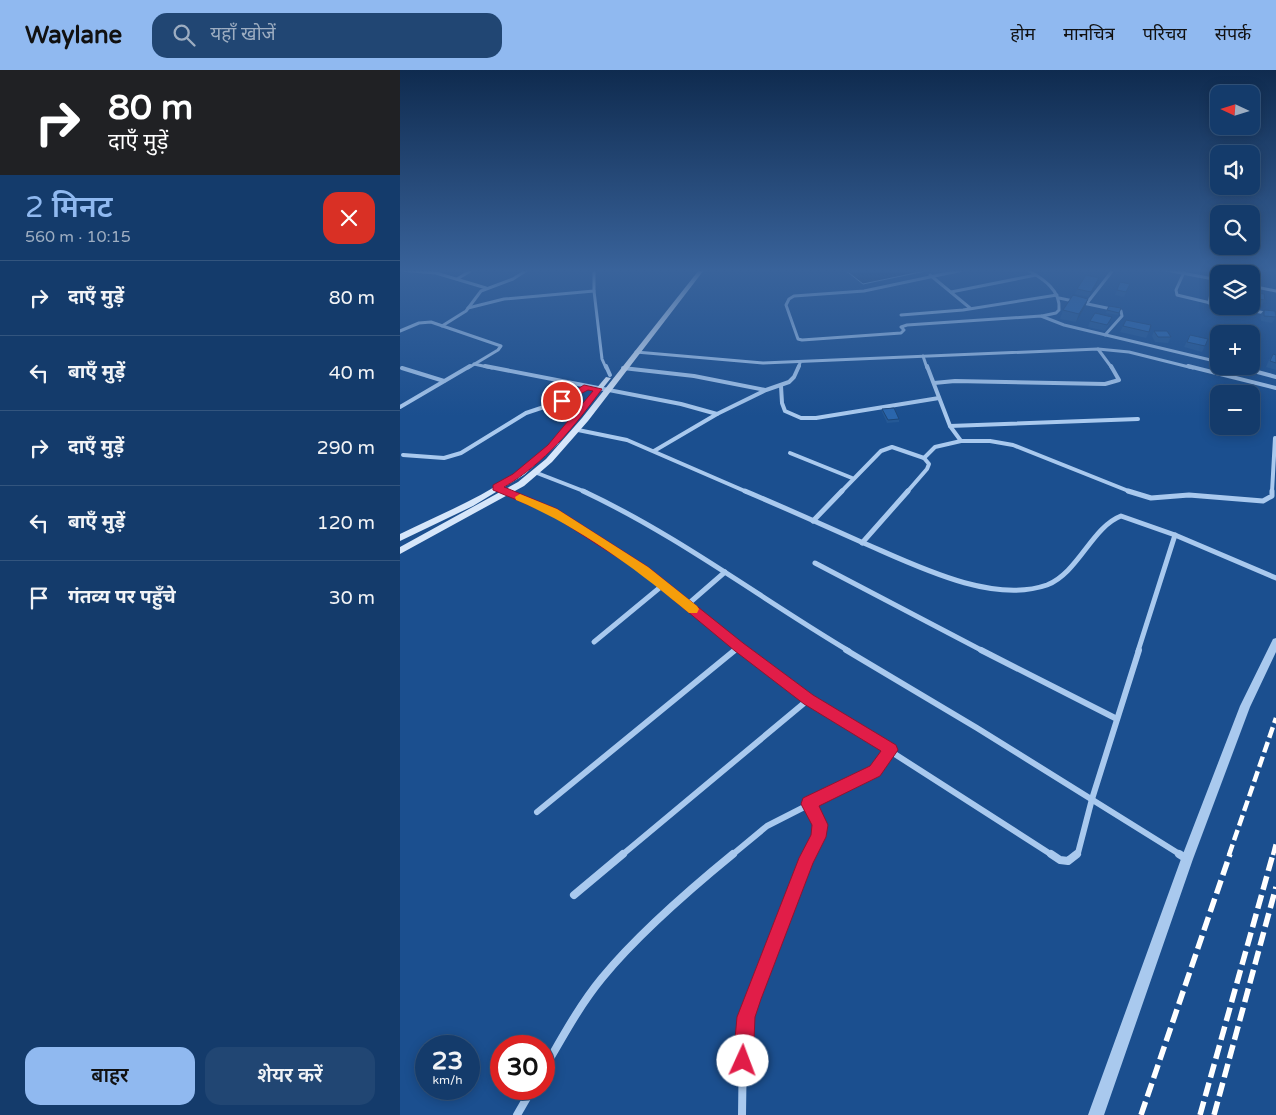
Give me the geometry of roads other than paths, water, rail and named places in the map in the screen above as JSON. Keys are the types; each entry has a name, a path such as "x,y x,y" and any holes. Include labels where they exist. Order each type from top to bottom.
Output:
{"main road":[{"path":"400,551 507,492 537,473 578,430 610,376 655,319"},
{"path":"400,538 497,488 522,472 551,447 623,368 662,319"}],"street":[{"path":"442,326 452,319"},
{"path":"597,319 603,365 610,376"},
{"path":"791,319 798,339 807,341 901,333 904,330 901,327 907,324 995,319"},
{"path":"1049,319 1064,325 1210,360"},
{"path":"1105,335 1120,319"},
{"path":"400,332 427,322 501,346 498,350 400,407"},
{"path":"635,352 738,362 800,363 1098,349 1129,352 1276,388"},
{"path":"934,383 954,381 1105,384 1119,380 1117,374 1098,349"},
{"path":"923,356 950,426 961,441"},
{"path":"654,452 717,414 766,390 781,386 794,377 800,363"},
{"path":"474,364 681,404 717,414"},
{"path":"402,368 444,381"},
{"path":"623,368 663,371 730,381 766,390"},
{"path":"1260,373 1276,377"},
{"path":"781,386 782,403 785,411 800,418 838,415 939,398"},
{"path":"403,456 444,458 461,453 526,413 562,401 587,387"},
{"path":"950,426 1138,419"},
{"path":"578,430 627,440 946,578 995,588 1028,590 1051,584 1088,548 1104,525 1114,518 1121,516 1128,517 1276,578"},
{"path":"924,458 935,447 961,441 990,441 1013,444 1136,494 1151,498 1189,494 1255,502 1274,497 1274,438"},
{"path":"813,521 852,478 881,450 892,447 924,458 929,464 927,469 862,543"},
{"path":"790,453 852,478"},
{"path":"537,473 574,485 669,536 801,623 1092,799 1187,859"},
{"path":"497,488 554,512 644,570 739,647 809,699 1060,860 1072,860 1078,853 1092,799 1175,536"},
{"path":"815,563 1117,719"},
{"path":"687,605 725,572"},
{"path":"594,642 663,585"},
{"path":"1096,1115 1187,859 1245,706 1276,642"},
{"path":"537,812 739,647"},
{"path":"574,895 809,699"},
{"path":"555,1050 572,1020 602,978 648,930 706,876 767,826 875,771 891,750"},
{"path":"742,1115 743,1043 746,1017 807,858 818,837 820,825 808,804"},
{"path":"517,1115 526,1100"}],"railway":[{"path":"1229,855 1276,718"},
{"path":"1273,855 1276,843"},
{"path":"1141,1115 1230,854"},
{"path":"1200,1115 1273,854"},
{"path":"1214,1115 1276,887"}]}
